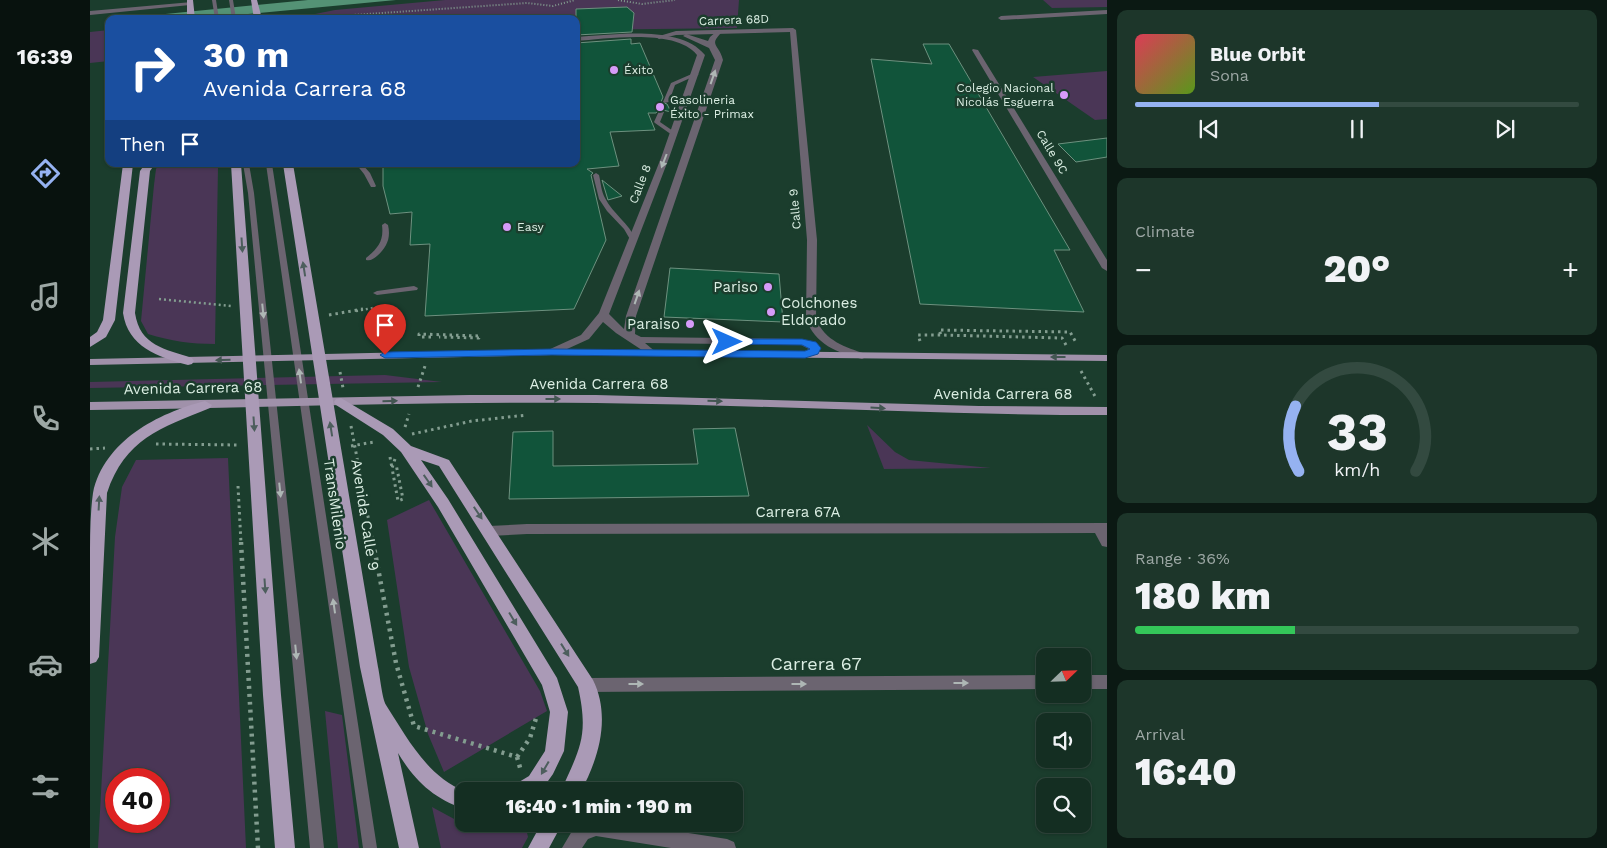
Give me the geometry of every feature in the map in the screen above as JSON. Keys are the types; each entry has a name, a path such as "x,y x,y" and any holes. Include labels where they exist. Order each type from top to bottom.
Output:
{"highway":[{"path":"254,1 258,15"},
{"path":"90,343 102,334 109,320 128,167"},
{"path":"148,167 145,171 130,313 131,328 141,341 188,361"},
{"path":"237,167 245,194 272,694 285,848"},
{"name":"Avenida Calle 9","path":"288,167 369,668 409,848"},
{"path":"341,402 388,432 397,455 444,503 551,683 559,712 554,751 546,768 536,782"},
{"path":"90,657 100,493 107,470 124,446 139,435 156,425 205,404"},
{"path":"397,455 444,463 587,685 592,701 593,740 576,782"},
{"path":"376,704 428,780 443,792 455,797"},
{"path":"538,848 547,832"}],"main road":[{"name":"Avenida Carrera 68","path":"90,362 552,352 1107,358"},
{"name":"Avenida Carrera 68","path":"90,406 594,399 766,402 968,411 1107,411"}],"street":[{"path":"93,10 156,3 190,4"},
{"path":"1000,18 1107,12"},
{"name":"Carrera 68D","path":"580,34 793,30"},
{"name":"Calle 9","path":"793,30 812,240 811,319 814,329 822,339 836,347 862,356"},
{"path":"711,46 712,38 719,32"},
{"path":"629,337 631,316 719,60 718,54 711,46 676,33"},
{"name":"Carrera 68D","path":"659,37 676,33"},
{"name":"Calle 8","path":"552,352 584,336 604,314 674,134 701,55 697,48 681,41 659,37 580,40"},
{"name":"Calle 9C","path":"975,50 1107,268"},
{"path":"604,314 614,327 651,352"},
{"path":"629,337 652,342 802,342 812,344 816,348 814,352 805,354"},
{"path":"1104,528 1107,542"},
{"name":"Carrera 67A","path":"489,531 527,529 1104,528"},
{"name":"Carrera 67","path":"587,685 1036,682"},
{"path":"1091,682 1107,682"},
{"path":"571,848 573,842 582,832 596,828 727,848"}],"lane":[{"path":"231,2 233,15"},
{"path":"666,102 673,84 696,74"},
{"path":"661,112 657,122 674,134"},
{"path":"246,167 245,194 318,848"},
{"name":"TransMilenio","path":"268,167 370,848"},
{"path":"362,167 368,173 373,186"},
{"path":"596,175 601,198 607,207 628,227 633,240"},
{"path":"368,258 384,246 387,239 385,225"},
{"path":"378,293 414,288"}],"path":[{"path":"346,15 527,3 553,6 575,0"},
{"path":"618,0 642,4 675,0"},
{"path":"1070,332 1077,344"},
{"path":"920,341 918,335 941,335"},
{"path":"432,344 433,336 480,336 479,338 439,337"},
{"path":"416,392 426,363"},
{"path":"404,430 410,411"},
{"path":"90,449 108,448"},
{"path":"394,468 403,500 398,501 394,468 397,455"},
{"path":"394,468 404,467"},
{"path":"396,663 414,726 517,757 525,748 531,736 537,708"},
{"path":"249,702 258,848"}],"shaded area":[{"path":"308,0 396,0 238,15 156,15"},
{"path":"445,0 739,0 737,28 580,30 580,15 310,15 335,10"},
{"path":"1043,0 1107,0 1107,7 1052,8"},
{"path":"105,30 105,61 90,63 90,32"},
{"path":"1107,71 1107,119 1095,120 1033,77"},
{"path":"157,167 218,167 215,344 181,342 148,334 141,321"},
{"path":"385,375 442,382 90,388 90,382"},
{"path":"867,425 895,452 909,460 991,468 884,469"},
{"path":"228,458 246,848 98,848 115,537 122,487 136,460"},
{"path":"429,500 540,691 547,711 444,772 428,734 409,667 387,520"},
{"path":"325,711 342,715 359,848 338,848"},
{"path":"432,807 455,819 455,832 527,832 528,837 522,848 441,848"}],"building":[{"path":"627,7 634,13 632,32 580,35 580,15 576,15 576,9"},
{"name":"Easy","path":"631,39 631,44 640,43 663,97 661,102 667,104 671,112 659,109 656,113 648,113 655,130 610,132 619,166 587,169 593,173 591,175 606,240 574,309 425,316 430,244 410,245 412,212 390,214 383,186 383,167 580,167 580,43"},
{"path":"923,44 949,44 1070,250 1054,250 1084,312 920,304 871,59 932,64"},
{"path":"1107,138 1107,157 1076,162 1058,144"},
{"path":"602,180 622,196 608,200"},
{"path":"670,268 779,274 783,322 664,317"},
{"path":"735,428 749,496 509,499 513,432 553,431 553,466 698,464 693,429"}],"place":[{"name":"Éxito","path":"614,70"},
{"name":"Colegio Nacional Nicolás Esguerra","path":"1064,95"},
{"name":"Gasolineria Éxito - Primax","path":"660,107"},
{"name":"Easy","path":"507,227"},
{"name":"Pariso","path":"768,287"},
{"name":"Colchones Eldorado","path":"771,312"},
{"name":"Paraiso","path":"690,324"}],"route":[{"path":"385,355 552,352 805,354 814,352 816,348 812,344 802,342 727,342"}]}
